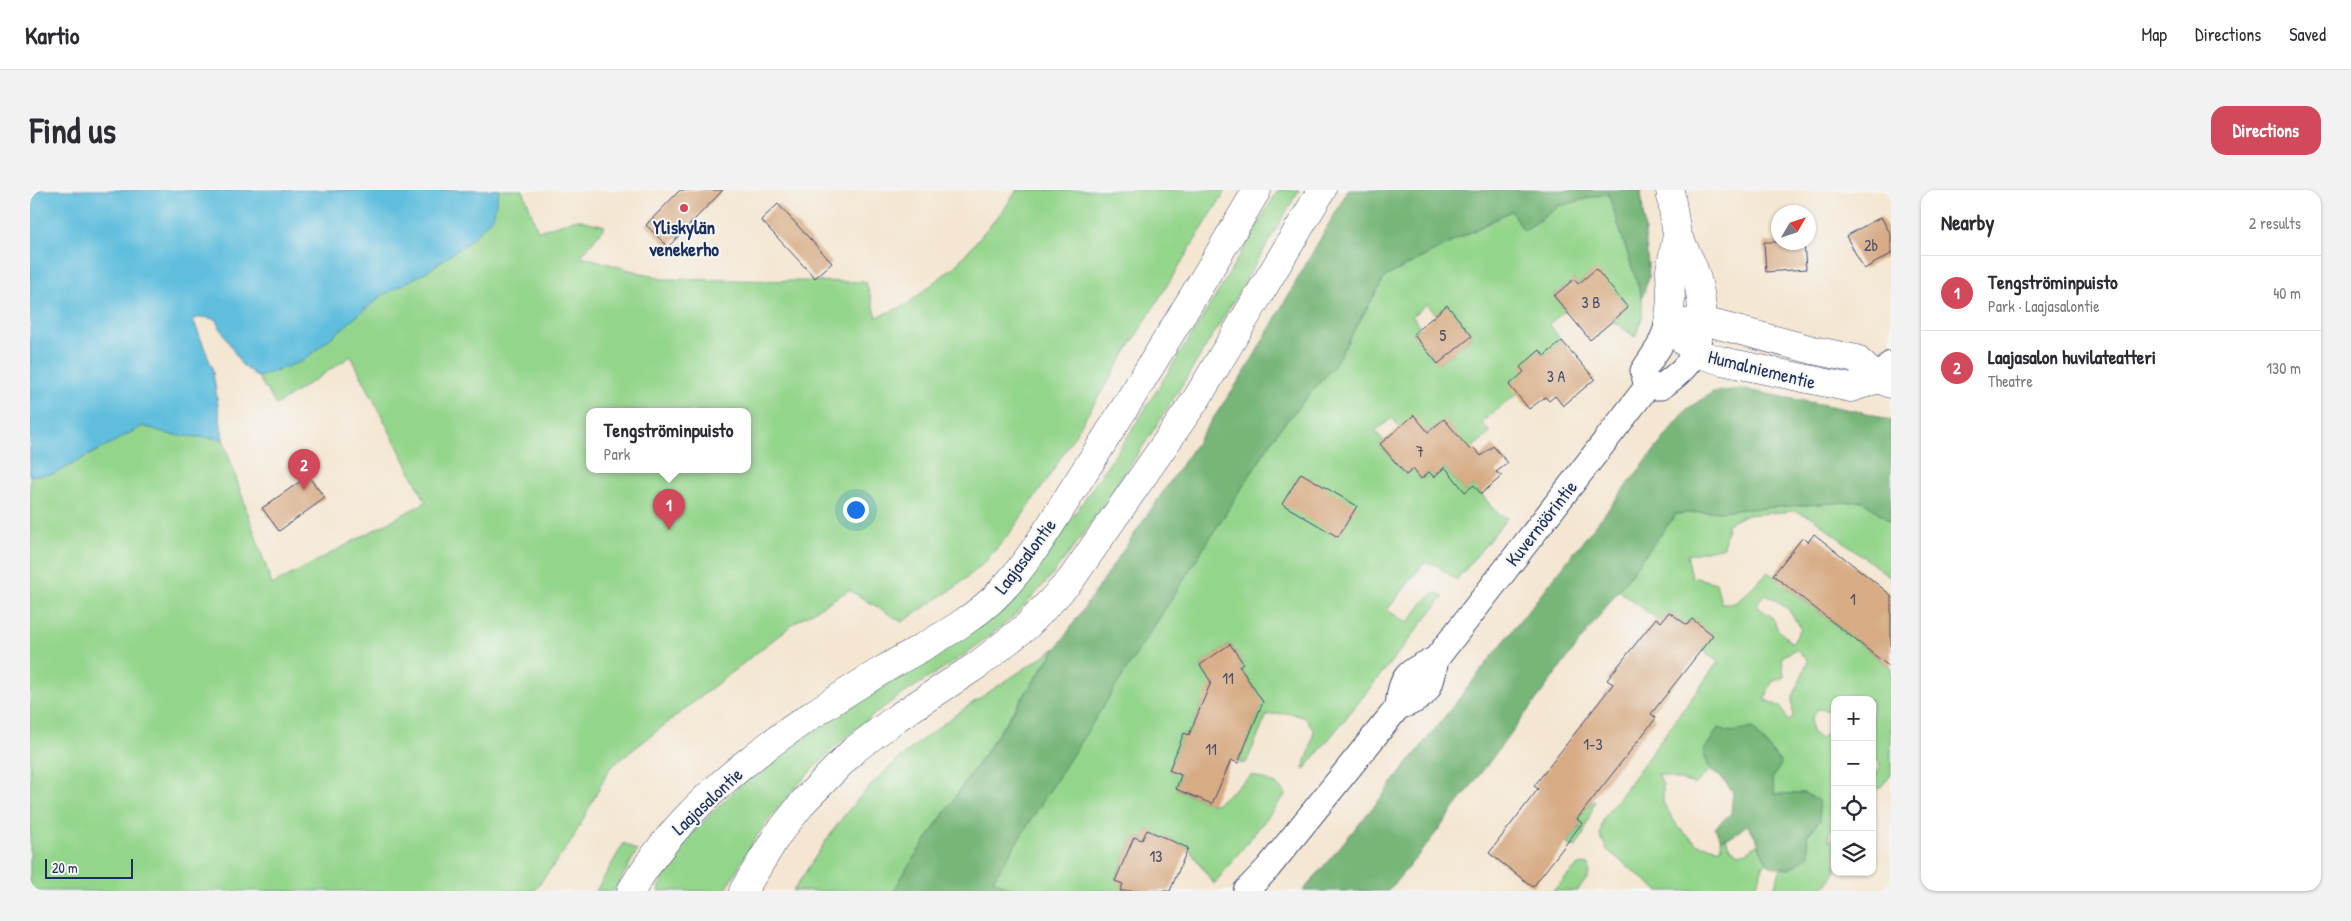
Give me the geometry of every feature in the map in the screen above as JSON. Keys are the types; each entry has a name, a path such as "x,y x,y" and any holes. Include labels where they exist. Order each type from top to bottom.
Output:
{"main road":[{"name":"Laajasalontie","path":"631,891 674,828 725,781 788,732 881,671 968,620 1001,591 1030,555 1146,377 1257,190"},
{"path":"743,891 778,834 799,806 854,750 898,717 986,659 1027,626 1070,582 1197,398 1322,190"},
{"path":"1670,190 1677,235 1697,274 1702,295 1703,321"},
{"path":"1668,325 1671,300 1670,270 1677,235"},
{"name":"Humalniementie","path":"1668,325 1703,321 1813,350 1856,359 1887,376"},
{"name":"Humalniementie","path":"1668,325 1696,353 1783,375 1851,388 1887,376"}],"street":[{"path":"1668,325 1659,347 1643,371 1647,387 1661,388 1682,370 1696,353 1703,321"},
{"name":"Kuvernöörintie","path":"1246,891 1268,868 1398,707 1418,701 1431,685 1436,659 1647,387"}],"green space":[{"path":"318,190 523,190 538,231 577,219 605,226 581,256 662,279 866,282 877,317 906,305 956,265 1005,208 1017,190 1226,190 1047,480 1010,533 984,563 957,586 902,622 849,590 797,621 610,768 571,842 534,891 30,891 30,345 212,367 223,439 272,585 426,502 351,356 276,405 258,377 241,364"},
{"path":"1278,190 1299,190 1214,333 1148,438 1078,541 1039,590 994,633 872,716 817,765 784,801 755,839 725,891 658,891 664,874 690,835 744,781 802,739 939,650 1040,565 1132,430 1219,291"},
{"path":"1348,190 1641,190 1649,277 1642,298 1608,193 1559,206 1524,231 1511,211 1385,277 1333,367 1278,431 993,880 1016,891 894,891 907,868 1246,370"},
{"path":"1608,193 1642,298 1642,318 1635,337 1613,321 1628,308 1596,270 1578,284 1574,279 1554,296 1566,310 1549,324 1562,341 1544,356 1540,350 1524,372 1517,394 1482,422 1490,433 1446,469 1465,492 1474,485 1495,511 1507,518 1457,580 1436,565 1425,562 1387,610 1408,623 1426,599 1436,593 1444,596 1304,770 1314,731 1306,718 1290,713 1267,715 1246,763 1238,763 1261,707 1256,691 1239,666 1243,663 1230,644 1200,665 1222,697 1202,703 1193,726 1207,732 1203,741 1184,733 1169,770 1181,775 1176,789 1212,804 1217,803 1252,775 1276,784 1286,794 1214,884 1188,848 1147,830 1142,840 1134,837 1115,880 1123,884 1122,891 1016,891 992,881 1278,431 1333,367 1385,277 1511,211 1525,231 1559,206","holes":["1427,304 1436,314 1447,306 1472,336 1438,364 1413,334 1420,327 1412,316","1392,418 1400,427 1428,432 1450,463 1434,477 1429,472 1422,479 1413,469 1406,475 1380,444 1384,441 1375,431"]},
{"path":"1741,389 1872,414 1891,421 1891,522 1863,501 1676,514 1426,846 1388,891 1303,891 1379,800 1687,409 1713,392"},
{"path":"1863,501 1891,522 1891,578 1813,518 1796,511 1745,515 1727,524 1724,547 1687,555 1692,577 1716,583 1721,603 1735,603 1768,572 1891,668 1891,775 1879,789 1876,788 1876,774 1880,763 1876,758 1876,696 1831,696 1831,711 1818,709 1811,719 1812,733 1820,739 1831,729 1831,829 1829,841 1831,840 1831,876 1833,876 1821,891 1773,891 1781,868 1790,869 1809,855 1807,836 1820,820 1804,793 1775,794 1772,779 1781,763 1753,728 1732,732 1703,752 1710,770 1695,784 1658,774 1663,785 1663,803 1678,827 1697,844 1722,849 1721,840 1726,838 1729,847 1739,854 1747,852 1758,844 1767,862 1762,866 1760,877 1752,891 1659,891 1607,850 1600,835 1603,819 1718,662 1702,649 1713,635 1692,619 1687,625 1669,612 1661,622 1618,590 1676,514","holes":["1766,594 1788,609 1801,628 1792,643 1778,630 1772,617 1758,607 1759,600","1796,649 1808,661 1792,699 1793,717 1788,722 1782,708 1765,699 1772,682 1784,677 1782,657"]},
{"path":"1056,648 907,868 894,891 793,891 841,820 881,776 928,735 978,699"},
{"path":"1718,728 1732,732 1753,728 1781,764 1772,779 1775,794 1804,793 1818,800 1820,820 1807,836 1809,855 1789,869 1770,866 1754,834 1747,825 1733,836 1721,840 1715,828 1731,813 1733,792 1722,778 1710,770 1703,752"},
{"path":"1593,800 1595,801 1583,835 1575,848 1567,844 1582,824 1577,819"},
{"path":"624,843 637,851 614,891 596,891"},
{"path":"1589,865 1590,869 1586,879 1577,891 1553,891 1577,866"}],"water":[{"path":"30,190 499,190 493,216 471,240 429,270 380,297 303,361 258,377 241,364 215,319 202,317 193,319 212,367 223,439 172,435 143,426 54,474 30,476"}],"building":[{"name":"Yliskylän venekerho","path":"680,190 723,190 668,247 646,225"},
{"path":"778,204 832,263 815,278 761,220"},
{"path":"1881,217 1891,235 1891,254 1864,269 1846,236"},
{"path":"1764,242 1771,242 1771,250 1805,250 1806,269 1766,272"},
{"path":"1596,269 1628,308 1590,340 1554,296 1574,279 1578,284"},
{"path":"1447,305 1472,336 1438,364 1413,334"},
{"path":"1562,341 1595,379 1563,406 1555,396 1549,401 1545,397 1529,409 1509,385 1524,372 1520,367 1540,350 1544,356"},
{"path":"1414,415 1428,432 1444,419 1470,450 1473,447 1481,456 1493,446 1508,463 1496,472 1502,476 1481,494 1474,485 1465,492 1445,467 1434,477 1429,472 1421,479 1413,469 1406,475 1380,444"},
{"path":"1301,473 1357,506 1338,537 1282,504"},
{"path":"308,476 325,498 279,531 262,508"},
{"path":"1814,534 1891,595 1891,668 1773,575 1803,537 1808,542"},
{"path":"1669,612 1687,625 1692,619 1713,635 1651,714 1656,718 1577,819 1582,823 1533,887 1489,853 1538,789 1534,786 1613,684 1607,680 1656,618 1661,622"},
{"path":"1230,644 1243,663 1239,666 1263,702 1238,763 1231,760 1212,804 1176,789 1181,775 1169,770 1184,733 1189,735 1211,682 1200,665"},
{"path":"1147,830 1188,848 1170,891 1120,891 1123,884 1115,881 1134,837 1142,840"}],"place":[{"name":"Yliskylän venekerho","path":"684,208"},
{"name":"Laajasalon huvilateatteri","path":"304,490"},
{"name":"Tengströminpuisto","path":"669,530"}]}
